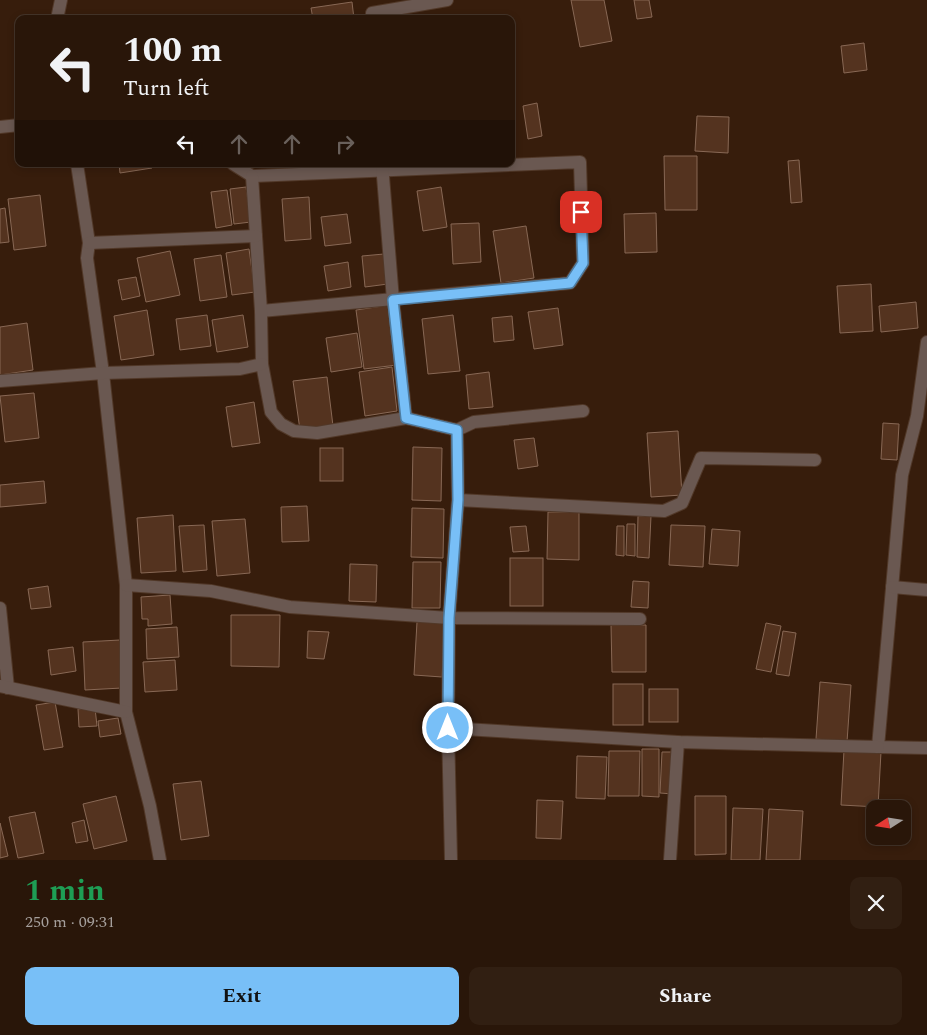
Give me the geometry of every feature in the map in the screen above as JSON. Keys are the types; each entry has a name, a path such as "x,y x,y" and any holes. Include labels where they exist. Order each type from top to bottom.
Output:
{"street":[{"path":"58,15 61,0"},
{"path":"371,10 447,0"},
{"path":"0,127 15,125"},
{"path":"262,311 570,283 583,263 580,162 515,164"},
{"path":"77,167 90,244 87,258 103,374 126,585 126,712 150,806 160,860"},
{"path":"238,167 252,176 383,167 393,300 406,418"},
{"path":"252,176 262,311 262,364 271,412 280,424 294,432 317,433 406,418 457,430 474,422 583,412"},
{"path":"90,244 256,236"},
{"path":"878,748 902,475 922,416 927,342"},
{"path":"0,381 103,374 240,369 262,364"},
{"path":"451,860 448,728 449,618 458,500 457,430"},
{"path":"458,500 664,510 682,503 701,458 815,460"},
{"path":"126,585 211,591 290,607 449,618 640,619"},
{"path":"892,587 927,590"},
{"path":"0,608 4,687 126,712"},
{"path":"448,728 678,742 927,748"},
{"path":"670,860 678,742"}],"building":[{"path":"571,0 604,0 612,41 580,47"},
{"path":"634,0 649,0 652,17 637,19"},
{"path":"352,2 354,15 312,15 311,8"},
{"path":"864,43 867,70 844,73 841,46"},
{"path":"537,103 542,136 528,139 523,106"},
{"path":"697,116 729,117 728,153 695,151"},
{"path":"664,156 697,156 697,210 665,210"},
{"path":"799,160 802,202 791,203 788,161"},
{"path":"119,167 152,168 120,173"},
{"path":"246,187 251,222 234,224 230,189"},
{"path":"441,187 447,227 423,231 417,191"},
{"path":"227,190 232,225 216,228 211,192"},
{"path":"40,195 46,246 14,250 8,199"},
{"path":"309,197 311,239 285,241 282,199"},
{"path":"5,208 9,242 0,243 0,209"},
{"path":"656,213 657,252 625,253 624,214"},
{"path":"347,214 351,243 325,246 321,217"},
{"path":"479,223 481,262 453,264 451,224"},
{"path":"526,226 534,278 501,283 493,231"},
{"path":"249,249 255,292 232,295 226,253"},
{"path":"170,251 180,295 146,302 137,258"},
{"path":"384,254 388,284 365,287 362,256"},
{"path":"221,255 227,297 200,301 194,259"},
{"path":"348,262 351,287 328,291 324,266"},
{"path":"136,277 140,296 122,300 118,280"},
{"path":"871,284 873,331 840,333 837,286"},
{"path":"916,302 918,328 881,332 879,306"},
{"path":"389,305 397,365 364,369 356,310"},
{"path":"558,308 563,345 534,349 528,312"},
{"path":"147,310 154,355 121,360 114,316"},
{"path":"207,315 211,346 180,350 176,319"},
{"path":"243,315 248,347 217,352 212,320"},
{"path":"453,315 460,371 428,374 422,319"},
{"path":"512,316 514,340 494,342 492,318"},
{"path":"27,323 33,370 0,375 0,327"},
{"path":"357,333 362,367 331,372 326,338"},
{"path":"392,367 397,411 365,416 359,372"},
{"path":"489,372 493,407 469,409 466,375"},
{"path":"327,377 333,426 300,430 293,381"},
{"path":"34,393 39,438 5,442 0,396"},
{"path":"254,402 260,443 232,447 226,407"},
{"path":"883,423 899,424 897,460 881,459"},
{"path":"678,431 682,495 651,497 647,433"},
{"path":"534,438 538,466 518,469 514,440"},
{"path":"413,447 442,448 441,501 412,500"},
{"path":"320,448 343,448 343,481 320,481"},
{"path":"44,481 46,503 0,507 0,485"},
{"path":"307,506 309,541 282,542 281,507"},
{"path":"412,508 444,509 443,558 411,557"},
{"path":"548,512 579,512 579,560 547,559"},
{"path":"173,515 176,571 141,573 137,518"},
{"path":"638,516 651,516 649,558 637,557"},
{"path":"245,519 250,573 217,576 212,521"},
{"path":"627,524 635,524 635,556 626,555"},
{"path":"204,525 207,570 183,572 179,526"},
{"path":"671,525 705,526 703,567 669,565"},
{"path":"526,526 529,551 513,552 510,527"},
{"path":"617,526 624,526 624,556 616,555"},
{"path":"712,529 740,531 738,566 709,564"},
{"path":"510,558 543,558 543,606 510,606"},
{"path":"413,562 441,562 440,608 412,608"},
{"path":"350,564 377,565 376,602 349,601"},
{"path":"633,581 649,582 648,608 631,607"},
{"path":"48,586 51,607 31,609 28,589"},
{"path":"170,595 172,624 148,626 148,619 142,619 141,597"},
{"path":"231,615 280,615 279,667 231,666"},
{"path":"417,622 445,623 442,677 414,675"},
{"path":"766,623 781,626 771,672 756,669"},
{"path":"611,625 646,625 646,672 612,672"},
{"path":"177,627 179,657 147,659 146,629"},
{"path":"308,631 329,632 324,659 307,658"},
{"path":"783,631 796,633 789,676 776,674"},
{"path":"120,640 122,688 85,690 83,642"},
{"path":"73,647 76,671 51,675 48,650"},
{"path":"175,660 177,690 145,692 143,662"},
{"path":"820,682 851,685 847,742 816,739"},
{"path":"613,684 643,684 643,725 613,725"},
{"path":"649,689 678,689 678,722 649,722"},
{"path":"55,702 63,747 44,750 36,705"},
{"path":"95,708 97,726 79,727 78,709"},
{"path":"118,718 121,734 100,737 98,721"},
{"path":"642,749 659,749 659,797 642,796"},
{"path":"844,750 881,752 878,800 866,800 866,806 841,805"},
{"path":"609,751 640,751 639,796 608,796"},
{"path":"662,752 675,752 673,794 660,793"},
{"path":"577,756 607,757 605,799 576,798"},
{"path":"201,781 209,836 181,840 173,784"},
{"path":"116,796 127,841 94,849 83,804"},
{"path":"695,796 726,796 726,854 695,855"},
{"path":"537,800 563,801 561,839 536,838"},
{"path":"733,808 763,809 760,860 731,860"},
{"path":"769,809 803,811 800,860 766,860"},
{"path":"35,812 44,853 18,858 9,817"},
{"path":"84,820 88,841 76,843 72,823"},
{"path":"0,823 8,856 0,858"}],"route":[{"path":"448,728 449,618 458,500 457,430 406,418 393,300 570,283 583,263 581,212"}]}
